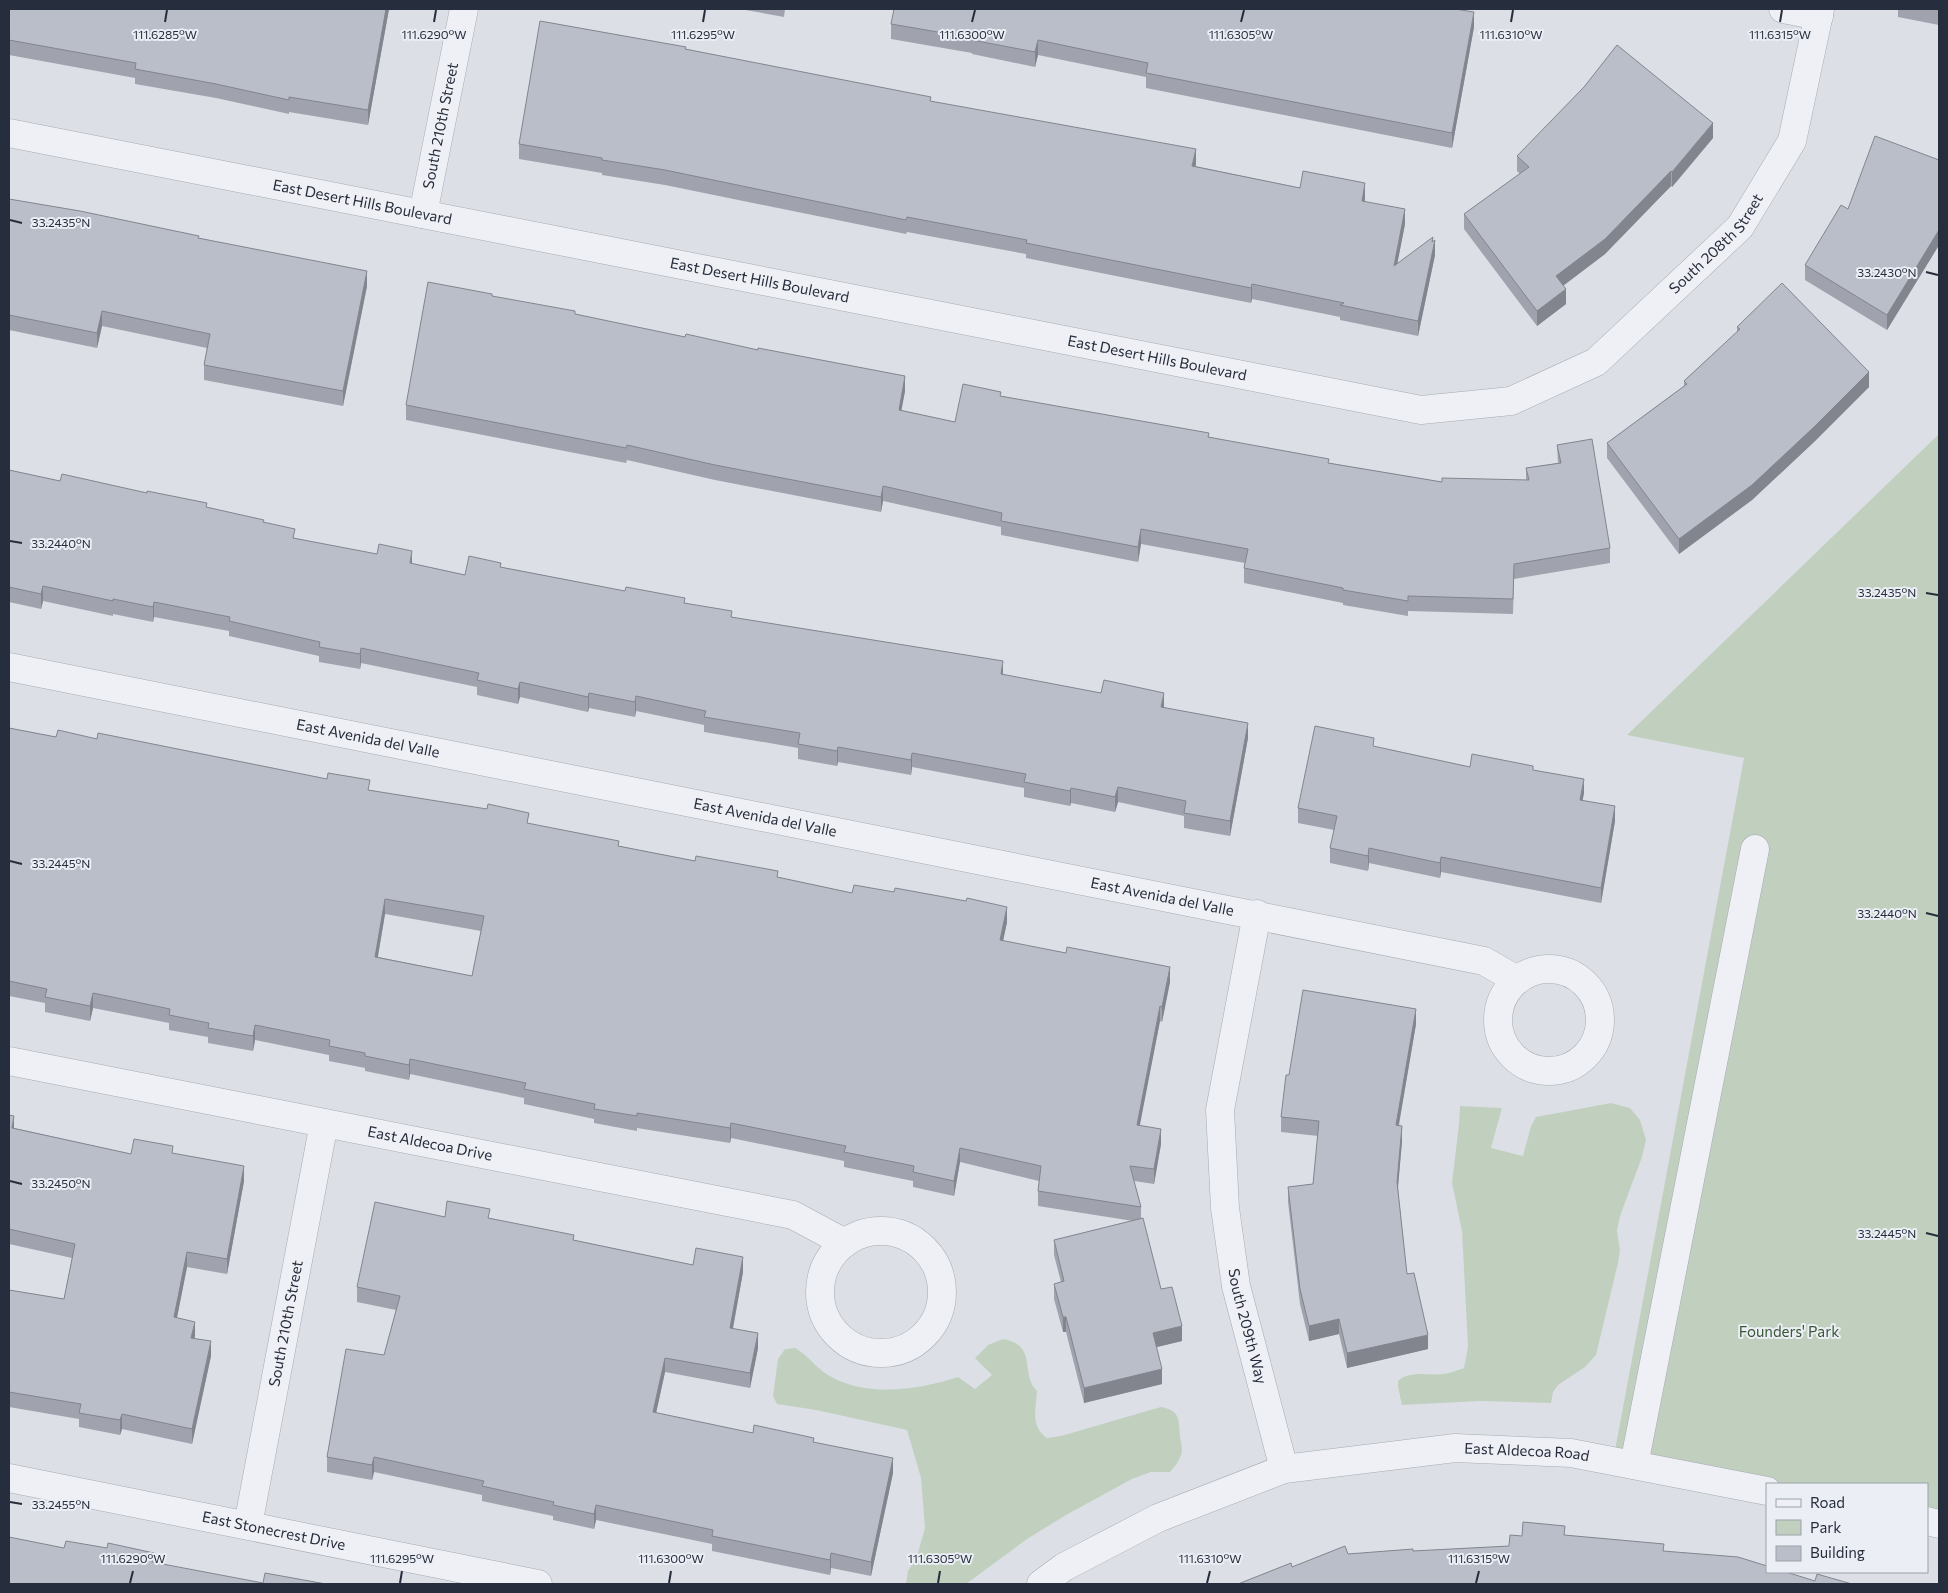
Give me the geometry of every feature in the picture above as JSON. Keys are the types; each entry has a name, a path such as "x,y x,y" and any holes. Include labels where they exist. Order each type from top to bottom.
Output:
{"street":[{"name":"South 210th Street","path":"423,214 464,9"},
{"path":"1783,9 1819,12"},
{"name":"South 208th Street","path":"1511,401 1596,362 1740,227 1792,141 1819,12"},
{"name":"East Desert Hills Boulevard","path":"9,133 1421,410 1511,401"},
{"name":"East Avenida del Valle","path":"9,667 1257,914 1484,961 1516,980"},
{"path":"1634,1465 1755,849"},
{"name":"South 209th Way","path":"1257,914 1220,1110 1225,1208 1236,1286 1284,1469"},
{"name":"East Aldecoa Drive","path":"9,1061 793,1215 845,1243"},
{"name":"South 210th Street","path":"248,1525 324,1123"},
{"path":"883,1231 903,1235 920,1246 933,1260 940,1279 942,1299 937,1318 926,1334 910,1347 891,1353 870,1352 851,1346 835,1333 824,1315 820,1296 822,1276 831,1257 845,1243 863,1234 883,1231"},
{"name":"East Aldecoa Road","path":"1284,1469 1455,1448 1571,1453 1766,1491"},
{"path":"1041,1584 1064,1567 1158,1518 1284,1469"},
{"name":"East Stonecrest Drive","path":"9,1478 538,1584"}],"green space":[{"name":"Founders' Park","path":"1939,434 1939,1524 1928,1521 1928,1483 1766,1484 1613,1461 1744,758 1627,735"},
{"path":"1611,1103 1630,1108 1640,1120 1646,1140 1642,1157 1620,1216 1617,1231 1620,1250 1618,1263 1596,1355 1585,1367 1558,1385 1553,1392 1551,1403 1480,1401 1402,1405 1398,1381 1403,1378 1414,1374 1444,1374 1464,1368 1468,1347 1462,1231 1452,1183 1460,1106 1502,1108 1491,1148 1523,1156 1531,1126 1536,1117"},
{"path":"1003,1339 1014,1343 1025,1354 1029,1376 1037,1391 1036,1423 1047,1438 1061,1436 1161,1407 1172,1411 1177,1417 1182,1453 1170,1472 1151,1472 1132,1479 1066,1515 1027,1539 966,1584 906,1584 908,1571 917,1556 925,1528 921,1478 907,1430 816,1410 777,1404 773,1396 778,1359 785,1349 795,1348 828,1375 859,1387 892,1390 942,1382 958,1377 975,1389 992,1375 975,1358 988,1345"}],"building":[{"path":"9,9 386,9 368,110 289,97 289,100 135,69 136,63 9,40"},
{"path":"894,9 1455,9 1474,12 1452,133 1146,73 1148,63 1038,40 1035,52 972,40 973,38 891,24"},
{"path":"540,21 686,47 685,49 931,97 930,101 1196,149 1192,166 1300,188 1303,171 1365,183 1362,201 1405,209 1394,266 1433,237 1432,242 1435,240 1418,321 1252,284 1251,288 1026,243 1027,240 907,217 906,220 665,170 519,144"},
{"path":"1617,45 1713,123 1672,172 1605,239 1556,276 1566,289 1537,311 1464,214 1529,167 1517,156 1584,87"},
{"path":"1875,136 1939,160 1939,230 1887,315 1805,265 1841,205 1848,209"},
{"path":"9,199 80,211 199,236 198,238 367,271 343,391 204,365 210,334 102,311 97,333 9,315"},
{"path":"428,282 575,311 575,314 685,337 686,334 758,350 758,348 905,376 899,410 955,422 963,384 1001,392 1000,396 1209,433 1208,437 1329,459 1328,463 1442,482 1442,478 1529,480 1526,468 1561,463 1557,445 1592,439 1610,548 1514,564 1513,599 1408,596 1408,601 1343,590 1343,588 1244,568 1248,549 1141,529 1138,547 1001,521 1002,513 883,486 881,497 715,465 627,445 626,448 406,405"},
{"path":"1782,283 1869,372 1752,485 1679,539 1607,443 1687,384 1684,381 1740,329 1737,327"},
{"path":"9,470 60,481 62,474 147,493 147,491 207,503 206,507 295,529 293,538 377,554 379,544 412,551 410,563 465,575 469,556 501,563 500,567 625,591 626,587 685,598 684,603 732,611 731,617 1003,661 1001,674 1101,693 1104,680 1164,693 1161,707 1248,723 1230,821 1184,813 1186,801 1118,787 1115,797 1071,788 1070,791 1024,782 1026,774 912,753 911,760 838,747 837,751 798,744 800,733 704,717 706,711 636,696 635,702 589,693 588,697 520,682 518,689 477,680 479,673 361,648 360,654 319,647 320,642 229,621 230,617 154,602 153,607 113,599 113,601 43,586 41,594 9,587"},
{"path":"1315,726 1374,738 1373,746 1470,767 1472,754 1533,766 1533,770 1584,779 1580,800 1615,806 1601,888 1441,857 1440,863 1369,848 1368,856 1330,848 1337,816 1298,808"},
{"path":"9,728 56,737 58,730 97,739 98,733 327,779 328,773 370,780 368,790 487,809 488,804 529,813 527,823 619,841 618,846 695,861 696,856 778,871 777,877 852,893 854,885 894,892 895,888 966,901 967,898 1007,907 1000,940 1066,953 1067,947 1170,967 1162,1007 1160,1006 1137,1125 1161,1129 1154,1169 1130,1166 1141,1207 1038,1191 1041,1166 960,1148 954,1181 913,1172 914,1166 844,1152 846,1146 731,1123 730,1128 637,1113 637,1116 594,1109 595,1104 524,1089 526,1083 410,1059 409,1065 365,1056 365,1053 329,1046 330,1040 255,1025 253,1036 208,1028 209,1023 169,1015 170,1009 93,993 90,1006 45,997 47,989 9,981","holes":["385,899 484,916 472,976 375,957"]},
{"path":"1303,990 1416,1009 1396,1125 1402,1126 1397,1182 1407,1274 1414,1273 1428,1335 1347,1353 1339,1319 1309,1326 1300,1289 1288,1187 1313,1184 1319,1121 1281,1117 1286,1075 1289,1075"},
{"path":"9,1115 14,1116 12,1128 131,1154 134,1139 173,1146 172,1153 244,1166 227,1259 187,1252 174,1317 195,1322 191,1338 211,1341 192,1429 122,1414 120,1420 79,1413 81,1404 9,1392 9,1290 64,1299 75,1244 9,1229"},
{"path":"447,1201 490,1209 488,1218 574,1235 573,1240 693,1265 696,1248 743,1257 730,1328 758,1333 750,1373 665,1358 653,1412 753,1433 754,1425 814,1438 813,1442 893,1458 871,1562 831,1553 830,1560 712,1536 713,1530 596,1505 594,1514 553,1505 554,1502 482,1486 484,1481 374,1457 372,1465 327,1457 346,1349 384,1355 400,1296 357,1287 375,1202 445,1217"},
{"path":"1143,1218 1161,1289 1172,1287 1182,1326 1153,1333 1162,1369 1084,1388 1066,1317 1063,1317 1054,1284 1064,1281 1054,1240"},
{"path":"1523,1522 1565,1526 1564,1535 1664,1544 1663,1551 1738,1557 1766,1566 1766,1573 1789,1573 1815,1581 1817,1574 1852,1584 1238,1584 1291,1563 1292,1567 1345,1546 1348,1554 1413,1549 1413,1551 1509,1546 1510,1535 1522,1536"},
{"path":"9,1537 64,1548 66,1541 107,1548 108,1543 154,1553 152,1562 263,1583 265,1573 326,1584 9,1584"}]}
